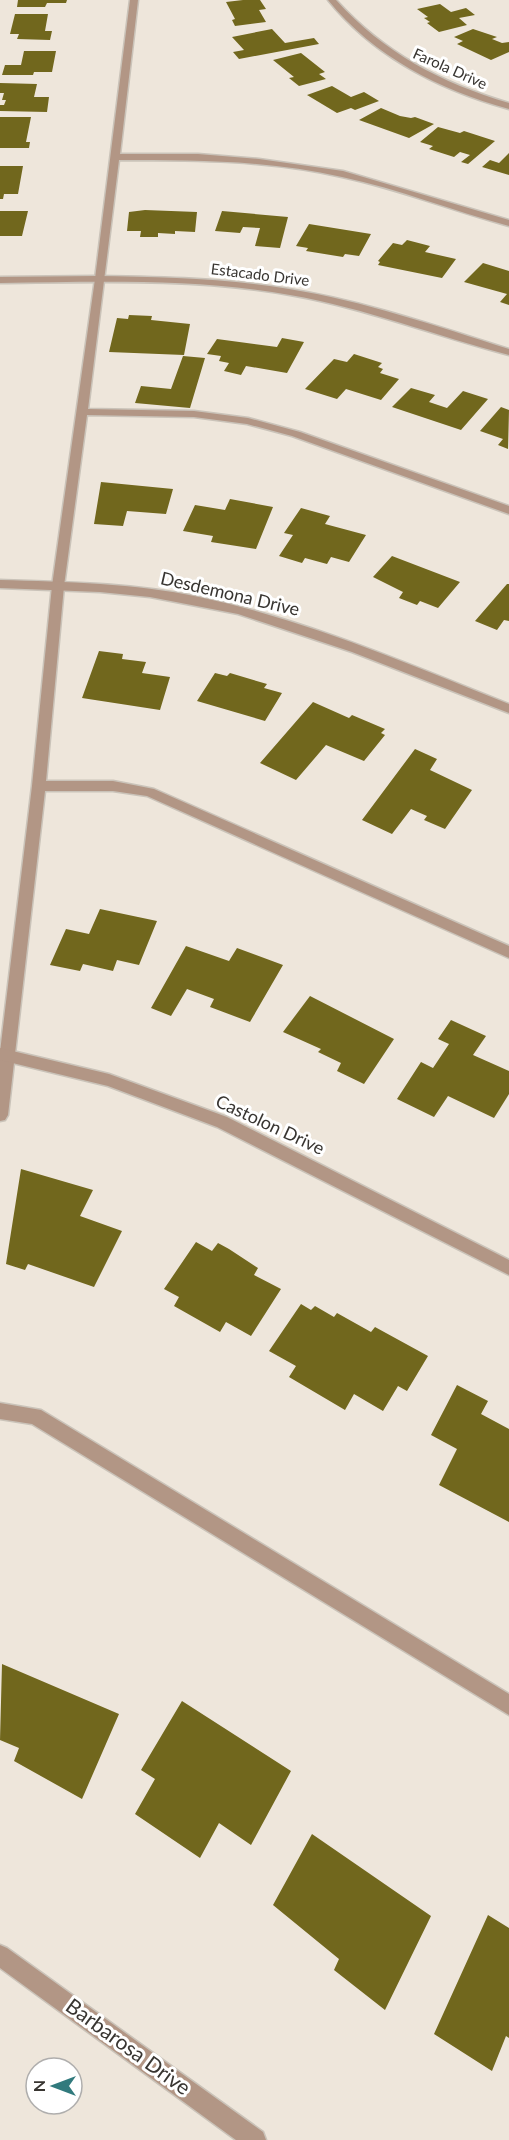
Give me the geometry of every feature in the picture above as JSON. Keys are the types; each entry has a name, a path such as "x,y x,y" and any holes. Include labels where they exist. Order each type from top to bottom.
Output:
{"street":[{"path":"0,1115 4,1054 39,786 58,586 100,279 134,0"},
{"name":"Farola Drive","path":"332,0 350,22 382,49 409,67 449,86 509,106"},
{"path":"115,157 198,157 249,161 343,174 509,223"},
{"name":"Estacado Drive","path":"0,280 183,281 260,287 346,303 509,352"},
{"path":"82,412 194,414 248,421 296,434 509,510"},
{"name":"Desdemona Drive","path":"0,584 132,590 199,601 273,619 336,641 509,709"},
{"path":"39,786 113,786 149,792 509,952"},
{"name":"Castolon Drive","path":"4,1054 109,1080 222,1122 509,1268"},
{"path":"0,1412 35,1416 509,1705"},
{"name":"Barbarosa Drive","path":"0,1955 255,2140"}],"building":[{"path":"18,0 67,0 66,3 47,3 45,7 17,7"},
{"path":"260,0 266,9 259,10 266,22 235,26 232,20 235,19 226,2"},
{"path":"440,4 451,12 466,8 475,15 459,18 467,25 439,32 427,23 430,22 424,18 428,17 417,9"},
{"path":"15,14 48,14 45,31 52,31 50,40 17,39 19,34 10,34"},
{"path":"272,29 285,43 314,38 319,44 239,59 233,52 244,50 232,37"},
{"path":"473,29 497,37 492,39 502,43 509,42 509,52 491,60 457,44 463,41 454,37"},
{"path":"24,51 56,51 52,72 34,72 33,75 2,75 5,65 21,65"},
{"path":"301,53 325,72 319,74 326,79 299,86 289,78 294,77 273,60"},
{"path":"0,83 37,84 34,97 49,97 47,112 0,111 0,105 4,105 6,100 2,100 4,93 0,93"},
{"path":"332,86 351,97 364,92 379,101 355,110 351,108 337,113 307,95"},
{"path":"381,108 400,116 415,117 434,124 409,138 359,120"},
{"path":"0,117 31,117 26,142 30,142 29,148 0,148"},
{"path":"438,127 460,133 464,131 495,141 468,164 461,162 470,155 460,152 454,157 429,149 433,146 420,142"},
{"path":"509,153 509,175 482,167 490,160 499,163"},
{"path":"0,166 23,166 18,194 4,194 3,199 0,199"},
{"path":"145,210 197,212 195,232 175,231 175,234 158,233 158,237 140,237 141,231 127,231 129,212"},
{"path":"0,211 28,211 22,236 0,236"},
{"path":"222,211 288,217 280,248 255,246 260,228 243,227 240,233 215,231"},
{"path":"309,224 371,234 359,256 345,254 343,257 306,251 308,248 296,246"},
{"path":"407,240 430,246 425,252 456,259 442,278 378,265 380,262 378,261 393,243 402,245"},
{"path":"483,263 509,271 509,305 500,302 507,294 464,282"},
{"path":"129,315 152,316 151,320 190,324 184,355 109,352 117,318 128,319"},
{"path":"282,338 304,342 287,373 246,366 241,375 224,371 229,363 219,361 221,356 207,354 217,339 277,347"},
{"path":"354,354 382,363 378,367 383,369 380,373 399,379 381,400 346,389 337,399 305,389 334,359 347,362"},
{"path":"183,356 205,358 190,408 135,403 141,386 171,389"},
{"path":"411,388 435,395 429,402 447,408 463,391 488,399 461,430 392,407"},
{"path":"501,407 509,410 508,449 498,445 503,439 480,431"},
{"path":"101,482 173,489 166,514 127,511 123,526 94,524"},
{"path":"230,499 273,507 256,549 211,542 213,536 183,531 195,505 225,510"},
{"path":"301,508 330,516 325,524 366,535 349,562 331,557 327,564 305,558 302,563 279,556 293,535 284,533"},
{"path":"392,556 460,582 438,608 420,601 417,605 399,598 403,592 373,577"},
{"path":"509,584 509,621 504,620 497,630 475,621"},
{"path":"99,651 123,654 122,659 146,662 142,673 170,677 160,710 82,698"},
{"path":"215,673 227,676 230,673 267,684 264,688 282,693 265,721 197,701"},
{"path":"313,702 349,718 352,715 385,729 381,733 385,735 364,761 326,745 296,780 260,763"},
{"path":"415,749 437,759 430,770 472,790 445,829 424,820 427,816 411,809 392,834 362,820"},
{"path":"100,909 157,921 139,965 117,960 113,971 83,964 80,971 50,965 66,929 89,934"},
{"path":"186,946 229,961 237,948 283,965 250,1022 210,1007 214,999 187,989 171,1016 151,1008"},
{"path":"310,996 394,1039 364,1084 337,1071 341,1063 318,1052 321,1049 283,1032"},
{"path":"451,1020 486,1036 473,1055 509,1071 509,1094 494,1118 448,1096 434,1117 397,1099 421,1062 433,1068 449,1044 438,1039"},
{"path":"21,1169 93,1190 80,1216 122,1231 94,1287 28,1264 25,1270 6,1264"},
{"path":"196,1242 212,1251 218,1243 229,1249 258,1268 254,1275 281,1289 251,1336 226,1322 220,1332 174,1306 179,1297 164,1289"},
{"path":"301,1304 311,1310 315,1306 334,1317 337,1313 371,1332 375,1327 428,1356 407,1391 398,1386 383,1411 354,1394 345,1410 289,1377 296,1366 269,1351"},
{"path":"457,1385 488,1401 481,1414 509,1429 509,1522 439,1485 457,1449 431,1435"},
{"path":"2,1664 119,1714 82,1799 14,1761 19,1748 0,1740"},
{"path":"182,1701 291,1771 251,1845 219,1823 200,1858 135,1814 155,1779 141,1770"},
{"path":"312,1834 431,1916 385,2010 334,1970 339,1959 273,1905"},
{"path":"488,1915 509,1928 509,2038 506,2036 492,2071 434,2034"}]}
